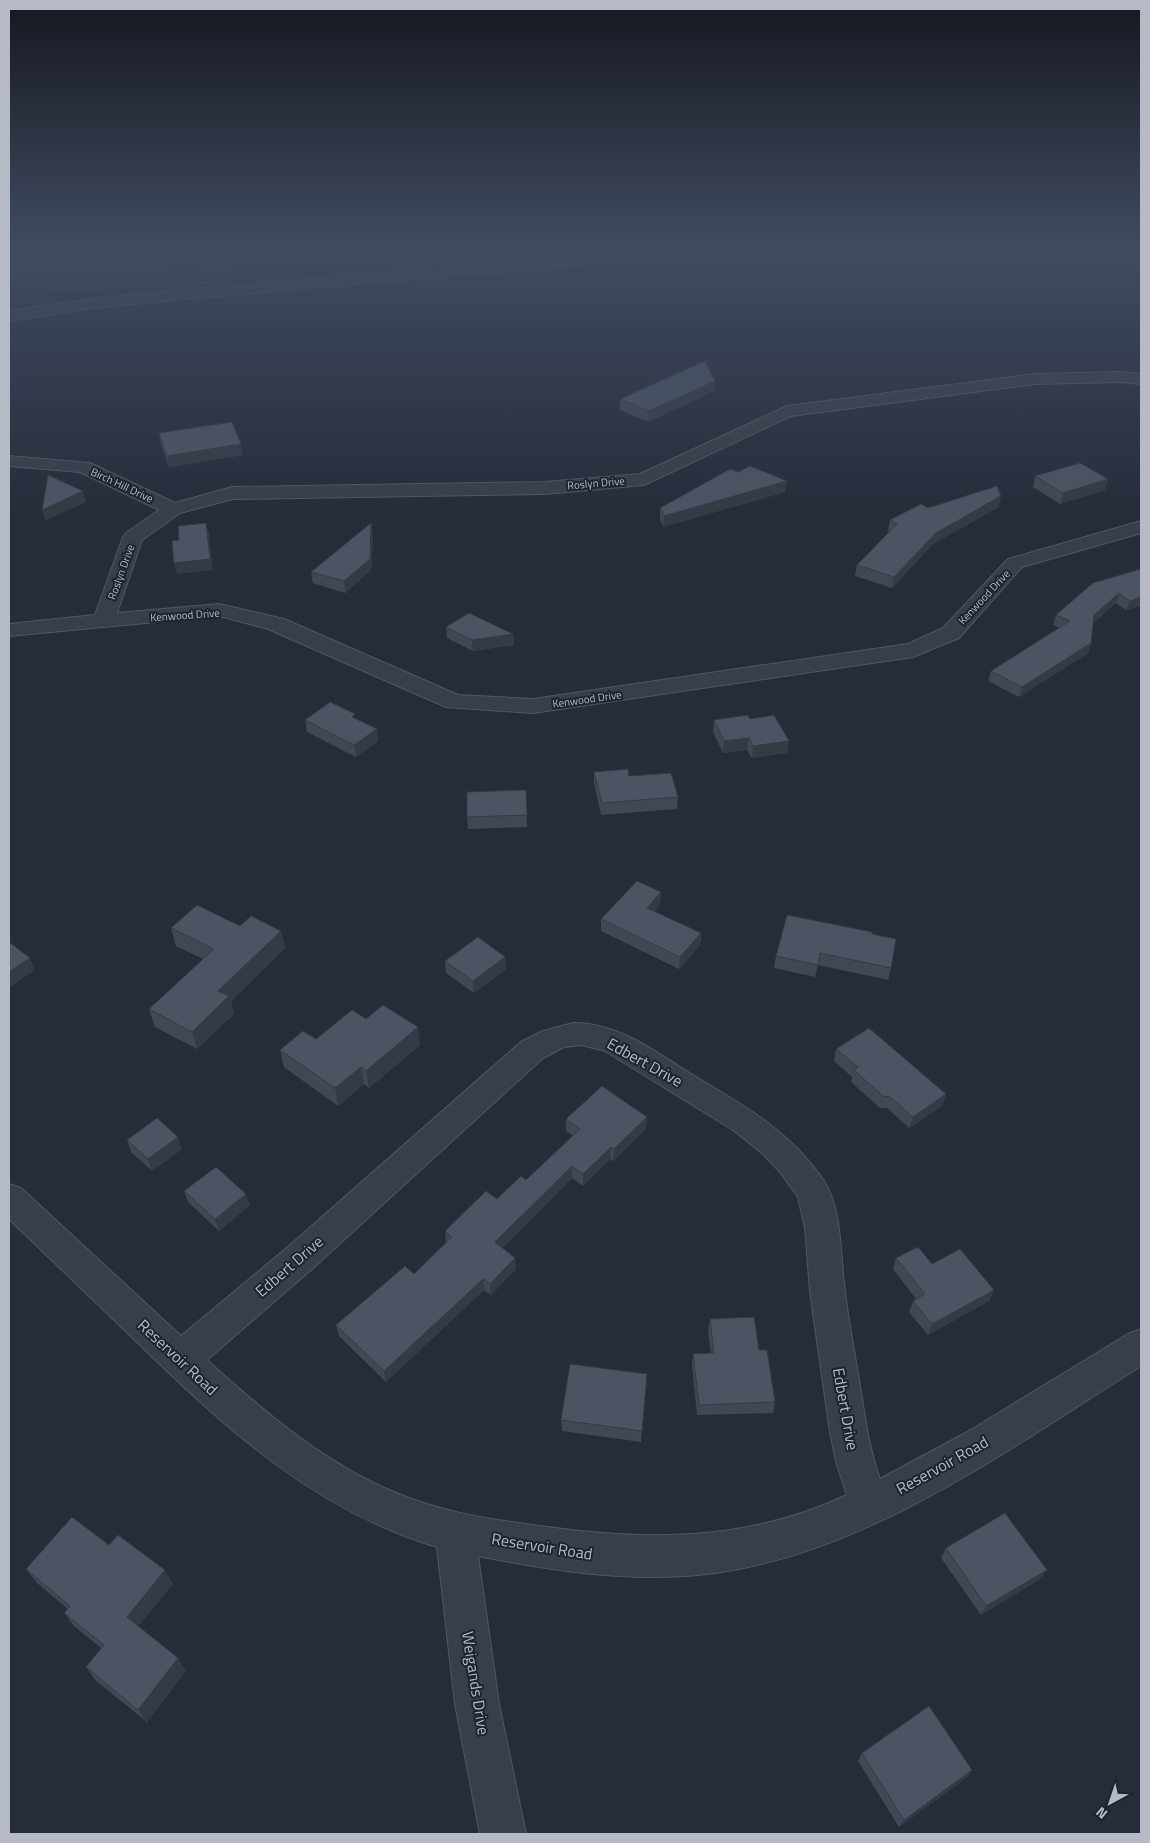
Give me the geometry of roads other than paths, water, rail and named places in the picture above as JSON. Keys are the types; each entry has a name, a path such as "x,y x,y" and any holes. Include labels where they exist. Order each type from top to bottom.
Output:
{"street":[{"name":"Roslyn Drive","path":"103,622 133,537 174,509 232,493 546,488 644,479 787,412 1035,379 1121,377 1141,379"},
{"name":"Birch Hill Drive","path":"9,461 84,467 174,509"},
{"name":"Kenwood Drive","path":"9,630 219,610 276,624 454,702 533,706 913,650 951,633 1015,563 1141,527"},
{"name":"Edbert Drive","path":"180,1360 301,1257 532,1050 553,1038 576,1033 595,1035 624,1048 744,1121 773,1144 803,1176 812,1192 819,1212 827,1291 849,1432 856,1465 870,1504"},
{"name":"Reservoir Road","path":"9,1198 232,1407 301,1460 375,1503 421,1522 455,1532 591,1554 671,1557 714,1555 761,1546 811,1530 840,1519 931,1474 1141,1346"},
{"name":"Weigands Drive","path":"455,1532 477,1704 503,1834"}]}
